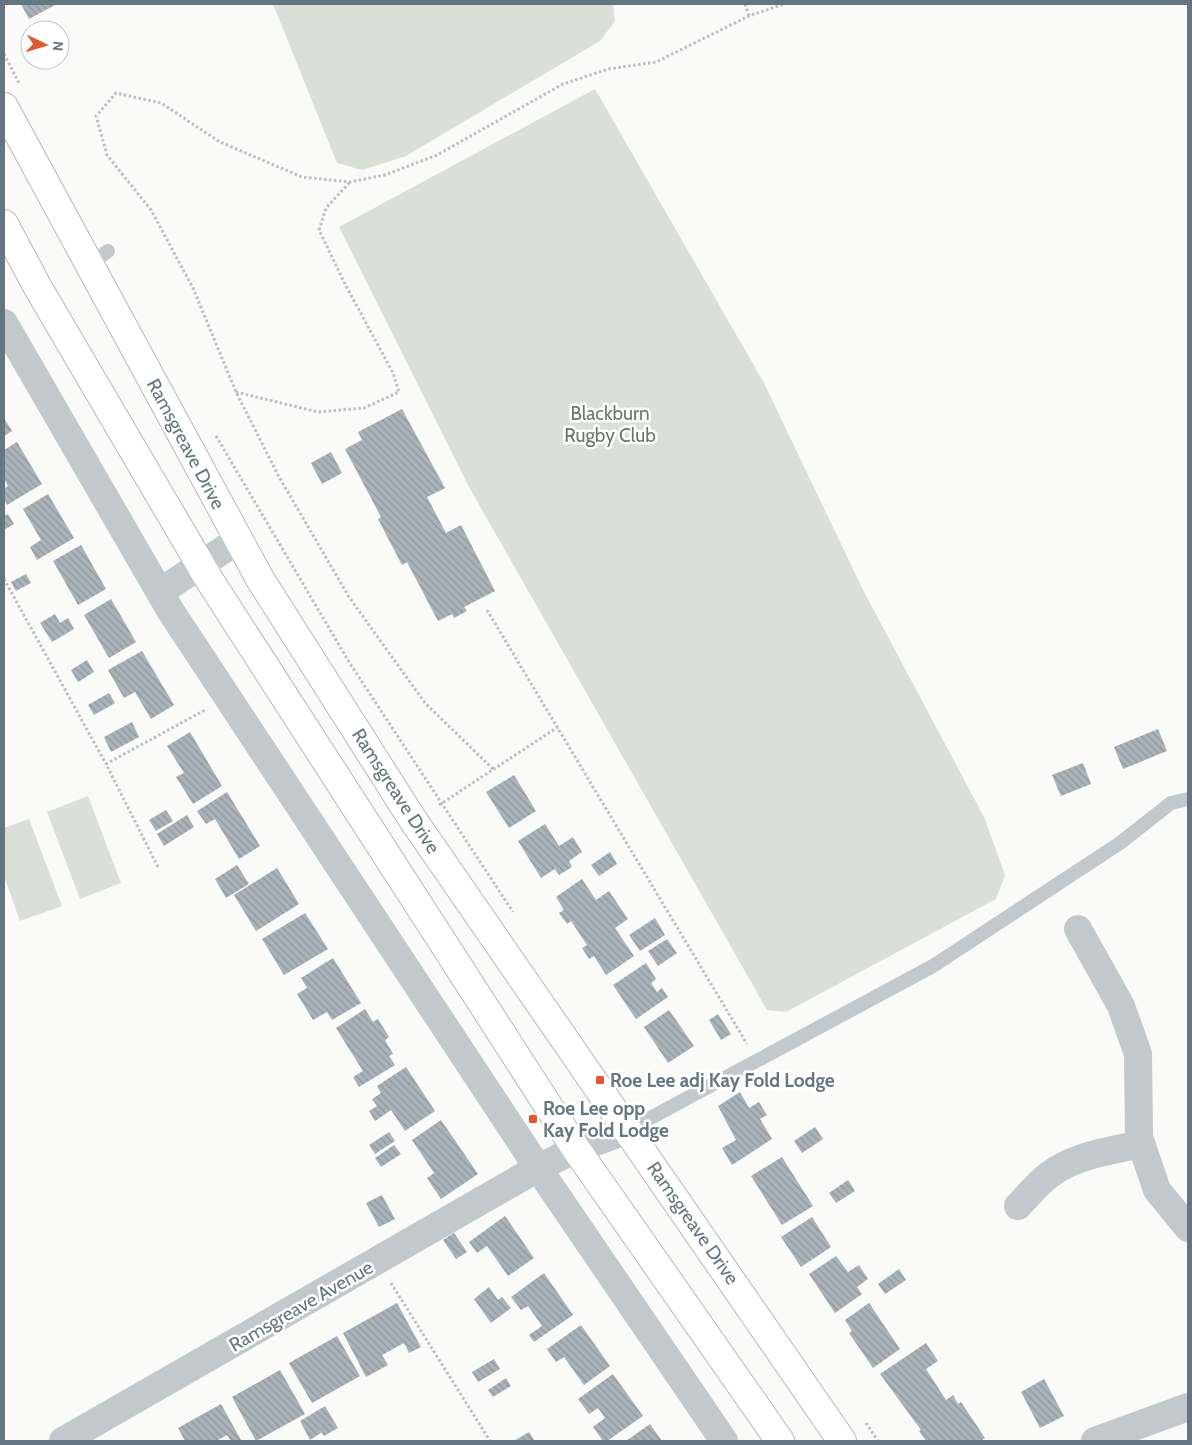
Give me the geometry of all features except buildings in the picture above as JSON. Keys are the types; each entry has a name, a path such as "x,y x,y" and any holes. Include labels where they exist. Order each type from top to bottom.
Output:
{"highway":[{"name":"Ramsgreave Drive","path":"13,98 99,258 238,540 260,579 413,820 842,1441"},
{"path":"4,224 37,286 202,566 576,1149 780,1441"}],"street":[{"path":"4,323 160,592 228,698 538,1168 724,1441"},
{"path":"160,592 202,566 238,540"},
{"path":"1078,929 1121,1006 1138,1054 1139,1137 1157,1190 1188,1228"},
{"name":"Ramsgreave Avenue","path":"63,1441 538,1168 576,1149 628,1130"},
{"path":"1018,1206 1048,1176 1064,1166 1095,1154 1141,1144"},
{"path":"1095,1441 1188,1408"}],"lane":[{"path":"628,1130 758,1062 933,966 1106,853 1171,803 1188,799"}],"path":[{"path":"745,4 749,16"},
{"path":"493,769 425,703 348,597 278,475 236,392 193,288 151,210 107,155 96,116 116,93 161,103 220,142 302,178 350,182 384,175 437,155 563,84 608,70 656,62 749,16 784,4"},
{"path":"4,54 13,98"},
{"path":"236,392 318,412 364,408 399,392 393,374 345,284 319,230 326,208 350,182"},
{"path":"213,432 349,662 440,804 515,915"},
{"path":"4,579 106,764 158,867"},
{"path":"487,610 758,1062"},
{"path":"106,764 228,698"},
{"path":"413,820 558,727"},
{"path":"377,1262 490,1441"},
{"path":"863,1420 878,1441"}],"green space":[{"path":"273,4 613,4 615,21 600,41 406,156 362,170 337,163"},
{"name":"Blackburn Rugby Club","path":"595,89 764,383 863,590 984,817 1005,875 996,899 786,1012 767,1010 469,487 339,227"},
{"path":"88,796 121,883 80,899 47,812"},
{"path":"29,819 62,906 20,921 4,876 4,828"}],"place":[{"name":"Roe Lee adj Kay Fold Lodge","path":"600,1080"},
{"name":"Roe Lee opp Kay Fold Lodge","path":"533,1119"}]}
